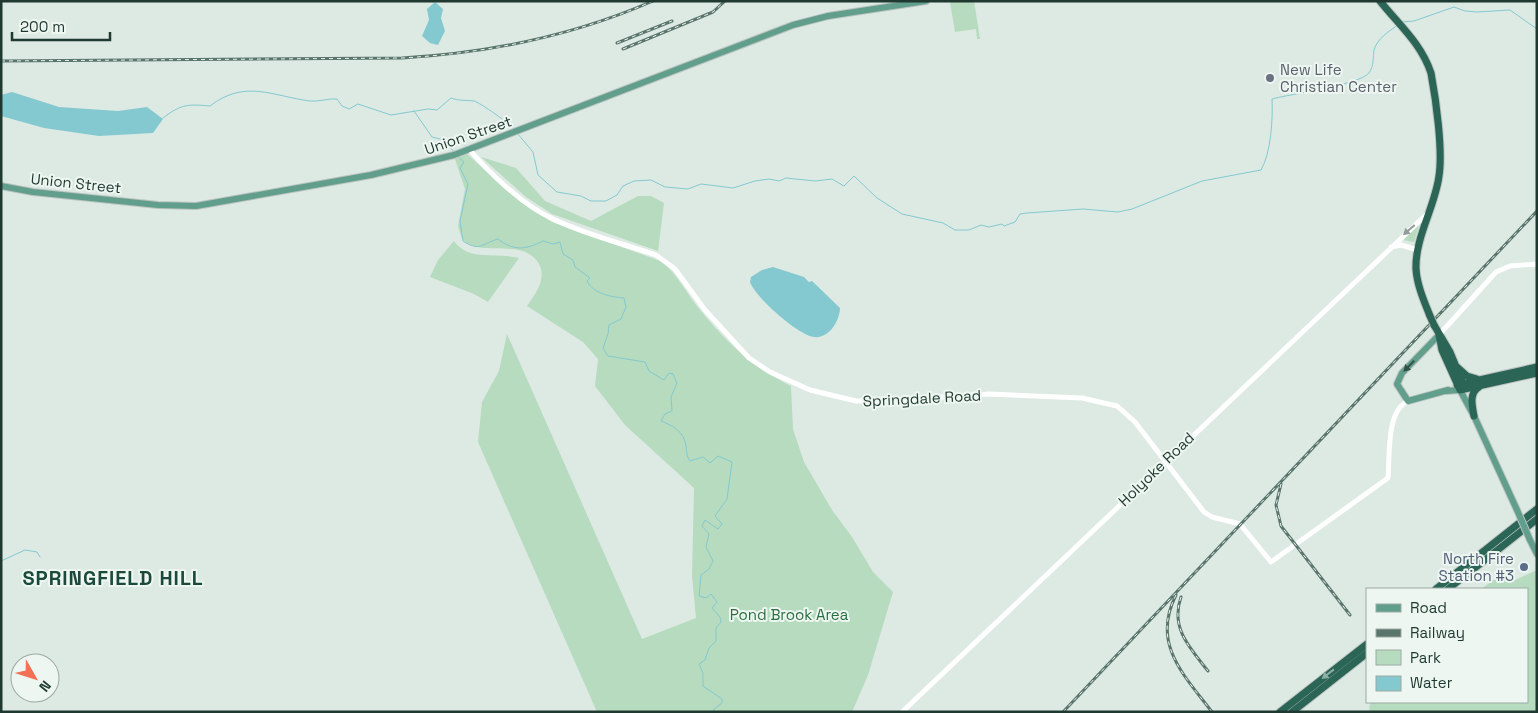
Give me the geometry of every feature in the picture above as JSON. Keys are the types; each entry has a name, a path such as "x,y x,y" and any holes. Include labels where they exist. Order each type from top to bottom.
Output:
{"highway":[{"path":"1380,1 1404,28 1426,58 1434,88 1440,172 1418,250 1416,270 1419,287 1430,316 1454,364 1461,387"},
{"path":"1439,335 1440,345 1461,387"},
{"path":"1454,364 1469,377 1486,381 1537,373"},
{"path":"1461,387 1537,367"},
{"path":"1474,416 1472,396 1476,388 1486,381"},
{"path":"1437,588 1537,508"},
{"path":"1449,588 1537,520"},
{"path":"1463,577 1537,524"},
{"path":"1280,712 1366,645"},
{"path":"1292,712 1366,654"}],"main road":[{"name":"Union Street","path":"1,186 33,192 158,205 196,206 371,175 457,154 793,25 834,15 926,1"},
{"path":"1439,335 1399,378 1397,384 1399,390 1405,402 1461,387 1537,554"}],"street":[{"name":"Springdale Road","path":"469,149 514,192 544,215 570,226 656,255 667,261 678,272 705,310 749,358 765,370 797,385 856,401 989,394 1094,399 1114,404 1125,411 1204,512 1212,517 1240,524 1271,562 1388,478 1393,418 1405,402"},
{"name":"Holyoke Road","path":"902,712 1388,248 1430,211"},
{"path":"1388,248 1401,245 1418,250"},
{"path":"1439,335 1496,272 1512,266 1537,264"}],"green space":[{"path":"974,1 980,39 977,39 976,29 955,32 950,2"},
{"name":"Pond Brook Area","path":"467,154 521,202 552,222 663,262 700,310 731,344 752,362 791,386 793,429 804,462 832,510 852,537 873,572 893,592 868,675 852,712 597,712 478,442 482,402 499,371 507,334 642,639 696,618 692,576 694,488 625,425 595,386 598,359 583,342 527,306 539,286 542,275 539,264 532,256 523,251 513,249 470,245 462,239 458,226 465,189 455,159"},
{"path":"481,157 516,168 545,201 591,221 638,196 651,196 664,203 658,251 552,214 526,197"},
{"path":"1419,225 1414,242 1403,240"},
{"path":"454,241 467,252 519,258 488,302 474,294 430,277 438,260"},
{"path":"1537,570 1537,712 1369,712 1370,703 1528,703 1528,588 1482,588 1505,572 1511,582"}],"water":[{"path":"435,2 443,9 441,18 445,31 438,45 430,43 422,36 429,20 427,9"},
{"path":"12,92 59,107 118,111 147,107 163,119 153,133 99,136 44,128 1,116 1,95"},
{"path":"773,267 804,277 809,282 812,281 840,308 836,323 829,332 820,337 807,335 778,315 760,297 750,282 751,277 762,270"}],"waterway":[{"path":"1401,22 1414,21 1454,7 1465,11 1477,12 1510,10 1537,29"},
{"path":"517,133 533,152 538,175 557,192 581,196 591,201 606,201 617,195 623,186 634,181 651,180 665,187 688,189 701,184 733,188 755,181 769,179 779,181 786,178 815,181 832,179 844,186 854,176 877,198 902,214 943,223 955,230 969,230 981,225 989,227 1002,224 1004,226 1015,222 1020,214 1027,213 1083,209 1118,212 1132,209 1202,181 1261,170 1267,155 1272,126 1272,99 1339,85 1363,77 1371,70 1374,50 1378,42 1398,25"},
{"path":"163,118 185,106 210,106 235,93 247,91 271,93 310,101 337,99 342,106 349,109 358,104 391,115 428,109 437,110 451,98 474,101 488,109 515,130"},
{"path":"414,111 432,137 444,140 455,153"},
{"path":"457,156 464,162 460,168 468,184 460,221 463,241 477,247 498,239 509,246 520,248 543,241 553,244 560,242 563,254 573,260 575,267 590,278 587,281 594,289 609,296 624,298 626,307 621,319 609,325 603,348 608,356 645,362 649,371 664,380 669,373 673,374 677,383 671,397 672,411 665,414 661,421 674,427 683,436 690,461 703,457 710,463 718,456 732,462 727,499 715,516 722,524 718,529 705,520 702,526 709,534 706,547 713,561 709,569 701,575 699,596 706,598 711,594 717,602 712,608 720,617 721,622 716,628 716,641 709,648 705,660 699,664 703,673 703,686 722,699 722,703 713,710 715,712"},
{"path":"1,561 25,550 37,552 40,557"}],"railway":[{"path":"1,61 402,58 434,56 530,41 592,24 653,1"},
{"path":"623,49 713,12 725,1"},
{"path":"617,43 672,21"},
{"path":"1063,712 1537,211"},
{"path":"1281,484 1276,505 1281,526 1350,615"},
{"path":"1176,595 1169,613 1167,629 1169,644 1182,672 1212,712"},
{"path":"1181,597 1178,608 1180,628 1189,646 1208,671"}],"place":[{"name":"New Life Christian Center","path":"1270,78"},
{"name":"North Fire Station #3","path":"1524,567"}],"district":[{"name":"SPRINGFIELD HILL","path":"113,578"}]}
